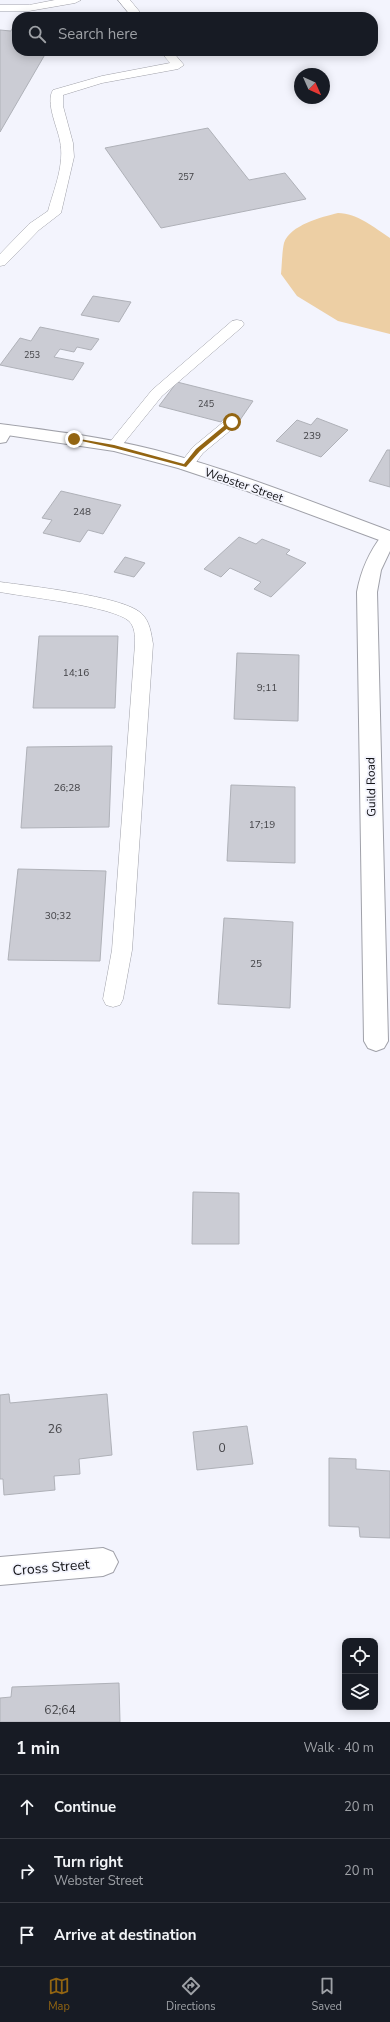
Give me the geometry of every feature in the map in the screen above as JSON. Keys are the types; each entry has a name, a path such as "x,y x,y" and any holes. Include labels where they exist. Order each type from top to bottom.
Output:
{"street":[{"name":"Webster Street","path":"1,432 114,446 186,466 268,493 390,538"},
{"name":"Guild Road","path":"376,1041 367,592 369,576 374,562 390,538"},
{"name":"Cross Street","path":"0,1571 103,1562"}],"lane":[{"path":"0,8 29,8 75,0"},
{"path":"124,0 134,12"},
{"path":"0,262 34,227 54,213 63,180 68,151 62,121 55,101 57,93 78,84 124,74 178,66 170,56"},
{"path":"114,446 157,394 237,324"},
{"path":"186,466 198,450 232,422"},
{"path":"0,587 108,605 123,610 136,617 144,628 122,950 113,999"}],"shaded area":[{"path":"338,213 359,218 390,238 390,334 338,321 297,296 281,274 283,247 287,237 293,231 307,223"}],"building":[{"path":"12,29 12,56 44,56 0,132 0,30 11,31"},
{"path":"208,128 249,180 285,173 306,199 161,228 105,148"},
{"path":"93,296 131,302 119,322 81,315"},
{"path":"40,327 99,339 91,350 77,347 74,352 60,349 54,357 84,363 73,380 0,365 20,338 31,341"},
{"path":"177,382 253,401 240,420 226,416 221,422 159,406"},
{"path":"317,418 348,430 321,457 276,441 297,420 311,425"},
{"path":"387,450 390,450 390,487 369,481"},
{"path":"61,491 121,505 103,534 88,530 80,542 43,533 52,520 42,518"},
{"path":"239,537 256,544 262,539 290,550 286,554 306,563 271,597 254,589 261,582 230,568 221,577 204,569"},
{"path":"125,557 145,563 134,577 114,572"},
{"path":"39,636 118,636 115,708 33,708"},
{"path":"237,653 299,655 298,721 234,719"},
{"path":"112,746 109,827 21,828 27,747"},
{"path":"231,785 295,787 295,863 227,861"},
{"path":"18,869 106,871 100,961 8,960"},
{"path":"224,918 293,922 290,1008 218,1004"},
{"path":"193,1192 239,1193 239,1244 192,1244"},
{"path":"9,1394 10,1403 107,1394 112,1455 79,1459 80,1474 54,1476 55,1490 4,1495 3,1479 0,1479 0,1395"},
{"path":"247,1426 253,1464 197,1470 193,1432"},
{"path":"329,1458 356,1459 356,1469 390,1471 390,1538 360,1537 359,1527 329,1526"},
{"path":"119,1683 120,1722 0,1722 0,1698 11,1697 12,1687"}],"route":[{"path":"74,439 114,446 186,466 198,450 232,422"}]}
